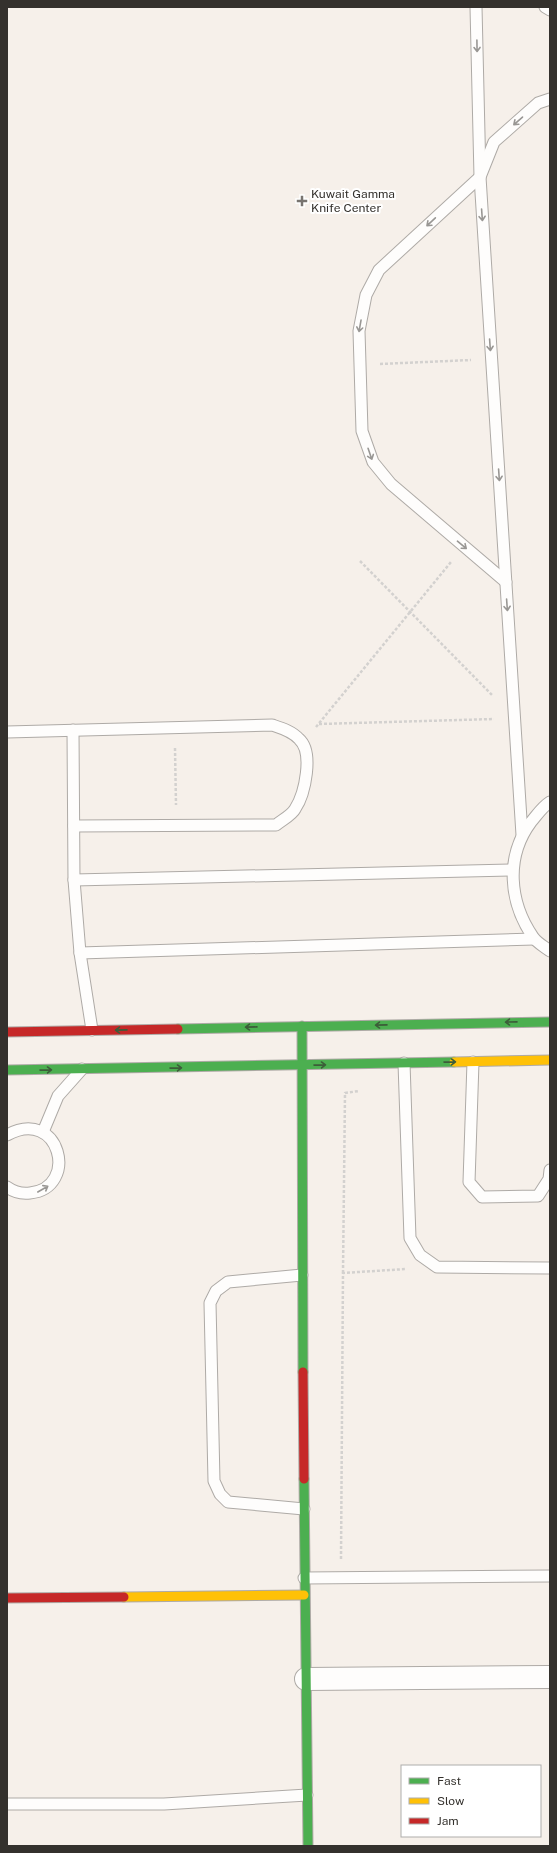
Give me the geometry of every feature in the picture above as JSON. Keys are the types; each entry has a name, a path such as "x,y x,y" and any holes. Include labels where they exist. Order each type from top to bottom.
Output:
{"street":[{"path":"7,1032 550,1022"},
{"path":"302,1026 304,1595 308,1846"},
{"path":"7,1070 301,1066 550,1060"},
{"path":"7,1598 304,1595"},
{"path":"306,1679 550,1677"}],"lane":[{"path":"476,7 480,176 522,835 512,870 516,906 534,939 550,951"},
{"path":"545,7 550,10"},
{"path":"506,582 391,484 373,462 362,431 360,324 366,295 378,270 480,176 494,142 538,103 550,99"},
{"path":"7,732 272,725 287,730 300,739 307,758 305,787 295,810 276,825 74,826"},
{"path":"73,730 74,880 80,953 92,1030"},
{"path":"522,835 544,806 550,802"},
{"path":"74,880 512,870"},
{"path":"80,953 534,939"},
{"path":"473,1062 469,1182 482,1197 538,1196 549,1179 550,1170"},
{"path":"404,1063 410,1238 420,1255 437,1267 550,1268"},
{"path":"43,1132 58,1096 82,1069"},
{"path":"7,1135 18,1129 30,1128 43,1132 53,1140 59,1152 60,1164 56,1177 48,1187 36,1193 23,1194 7,1187"},
{"path":"302,1275 228,1282 216,1291 210,1303 214,1481 220,1494 228,1502 304,1509"},
{"path":"304,1578 550,1576"},
{"path":"7,1804 164,1804 307,1794"}],"path":[{"path":"360,365 491,360"},
{"path":"300,739 319,724 464,546"},
{"path":"360,561 514,718"},
{"path":"319,724 514,718"},
{"path":"175,728 177,826"},
{"path":"341,1577 345,1093 360,1091"},
{"path":"343,1273 437,1267"}],"traffic: fast":[{"path":"178,1029 550,1022"},
{"path":"302,1026 303,1372"},
{"path":"7,1070 454,1062"},
{"path":"304,1479 308,1846"}],"traffic: slow":[{"path":"454,1062 550,1060"},
{"path":"124,1597 304,1595"}],"traffic: jam":[{"path":"7,1032 178,1029"},
{"path":"303,1372 304,1479"},
{"path":"7,1598 124,1597"}],"place":[{"name":"Kuwait Gamma Knife Center","path":"302,201"}]}
